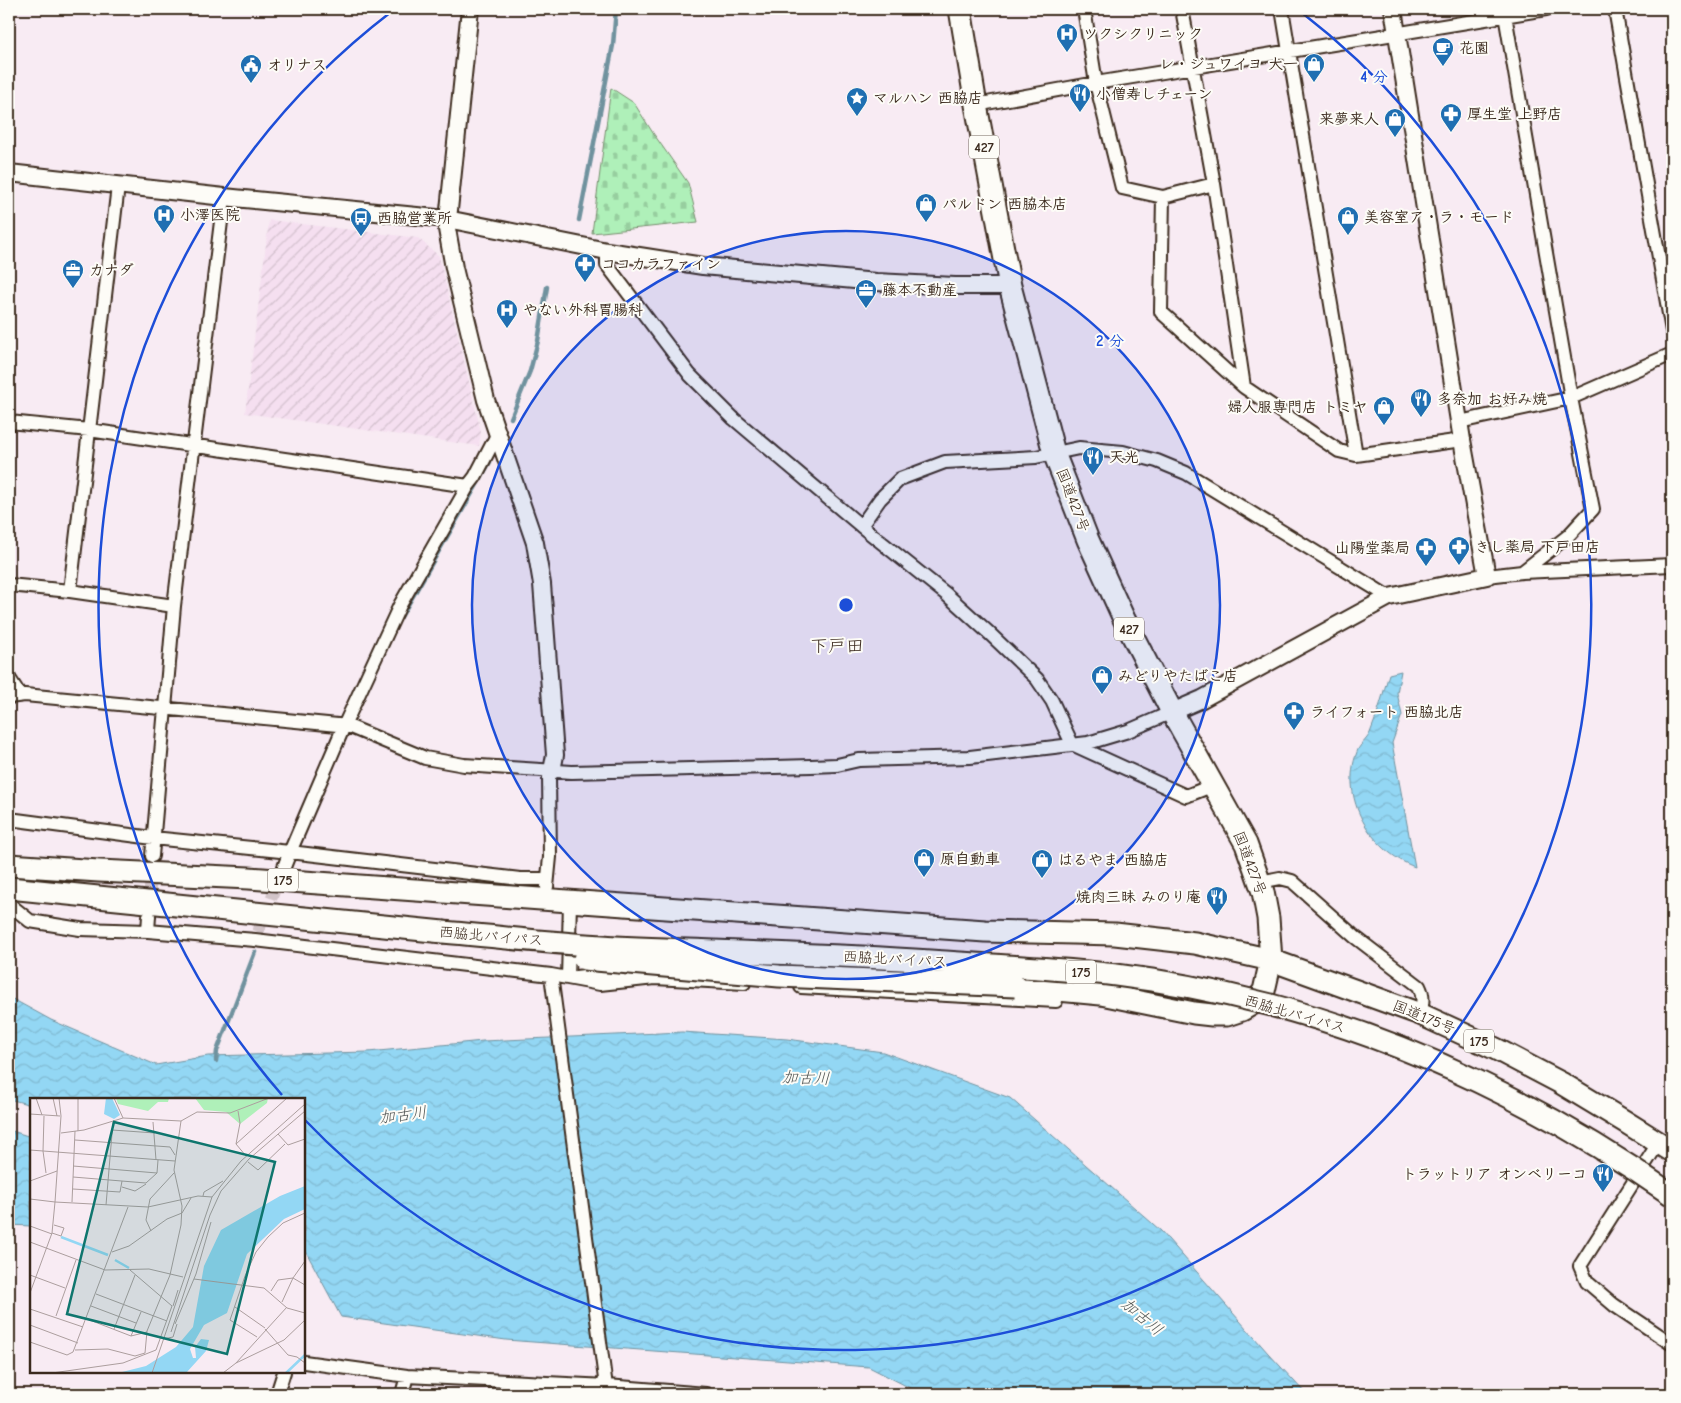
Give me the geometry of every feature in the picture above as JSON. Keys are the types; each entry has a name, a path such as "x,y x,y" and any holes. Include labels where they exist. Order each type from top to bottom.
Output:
{"highway":[{"name":"国道427号","path":"960,9 1010,286 1054,454 1088,540 1124,618 1172,712 1246,844 1260,882 1268,918 1271,960"},
{"name":"175","path":"10,893 72,894 234,921 443,938 779,976 1015,986 1101,994 1212,1015 1227,1015 1242,1010 1254,1003 1264,991 1271,960 1196,943 1115,934 986,931 570,902 546,889 249,878 14,866"},
{"name":"西脇北バイパス","path":"443,938 871,957 1117,976 1258,1002 1332,1023 1376,1038 1460,1073 1577,1135 1672,1195"},
{"name":"国道175号","path":"1271,960 1420,1014 1496,1049 1537,1070 1665,1147"}],"street":[{"path":"9,819 153,838 520,879 546,889 550,857 549,776 552,771 555,755 542,584 535,543 486,400 454,268 447,229 470,9"},
{"path":"1084,9 1096,83 1122,188 1163,197 1214,184"},
{"path":"1182,9 1214,184 1244,387"},
{"path":"1282,9 1356,455"},
{"path":"1393,9 1459,422 1487,576"},
{"path":"976,105 1096,83 1398,33 1505,12 1546,9"},
{"path":"1615,9 1672,331"},
{"path":"1505,12 1571,398 1593,509 1568,536 1522,572"},
{"path":"9,173 224,198 447,219 607,251 704,266 820,277 955,286 1010,286"},
{"path":"70,591 118,186"},
{"path":"1163,197 1161,312 1244,387 1340,450 1356,455 1462,440"},
{"path":"152,856 174,606 224,198"},
{"path":"607,251 607,265 690,375 734,419 861,526 946,594 1037,678 1052,701 1072,744 1186,796 1214,785"},
{"path":"1459,422 1571,398 1672,354"},
{"path":"9,422 89,430 468,486"},
{"path":"284,867 348,727 400,605 475,477 498,433"},
{"path":"861,526 880,500 900,479 945,462 1036,457 1080,448 1123,452 1156,461 1186,473 1389,597"},
{"path":"9,678 14,696 348,727 425,758 464,765 591,772 837,765 859,760 970,757 1088,743 1128,731 1202,700 1389,597 1487,576 1522,572 1672,564"},
{"path":"9,584 174,606"},
{"path":"1260,882 1280,878 1292,881 1355,936 1419,986 1423,994 1420,1014"},
{"path":"10,893 30,921 80,929 256,936 551,975 600,984 655,978 1056,1001"},
{"path":"568,978 570,902"},
{"path":"148,931 149,916"},
{"path":"568,978 609,973 648,962 663,960 1002,970 1071,977 1140,1001"},
{"path":"551,975 607,1390"},
{"path":"1665,1147 1580,1266 1587,1282 1614,1305 1672,1344"},
{"path":"305,1362 407,1376 607,1390 706,1394"},
{"path":"277,1394 284,1373"},
{"path":"402,1394 407,1376"}],"shaded area":[{"path":"269,220 418,238 439,256 481,432 479,446 245,413"}],"green space":[{"path":"611,88 634,103 688,183 698,222 592,233"}],"water":[{"path":"1401,671 1397,693 1402,715 1392,743 1415,867 1385,849 1373,836 1363,821 1352,787 1353,769 1357,752 1370,733 1389,674"},
{"name":"加古川","path":"9,997 51,1020 156,1065 208,1056 368,1052 483,1041 682,1032 787,1039 883,1052 1010,1098 1161,1231 1306,1394 922,1394 869,1367 506,1340 341,1317 305,1250 305,1098 30,1098 30,1105 9,1099"},
{"path":"9,1130 30,1137 30,1226 9,1225"}],"waterway":[{"path":"579,220 613,45 616,9"},
{"path":"511,418 530,371 538,341 547,287"},
{"path":"401,617 490,462"},
{"path":"216,1061 217,1051 255,952"}],"tunnel":[{"path":"149,908 151,868"},
{"path":"258,932 281,874"}],"place":[{"name":"ツクシクリニック","path":"1067,53"},
{"name":"花園","path":"1443,67"},
{"name":"レ・ジュワイヨ 大一","path":"1314,83"},
{"name":"オリナス","path":"251,84"},
{"name":"小僧寿しチェーン","path":"1080,113"},
{"name":"マルハン 西脇店","path":"857,117"},
{"name":"厚生堂 上野店","path":"1451,133"},
{"name":"来夢来人","path":"1395,138"},
{"name":"パルドン 西脇本店","path":"926,223"},
{"name":"小澤医院","path":"164,234"},
{"name":"美容室ア・ラ・モード","path":"1348,236"},
{"name":"西脇営業所","path":"361,237"},
{"name":"ココカラファイン","path":"585,283"},
{"name":"カナダ","path":"73,289"},
{"name":"藤本不動産","path":"866,309"},
{"name":"やない外科胃腸科","path":"507,329"},
{"name":"多奈加 お好み焼","path":"1421,418"},
{"name":"婦人服専門店 トミヤ","path":"1384,426"},
{"name":"天光","path":"1093,476"},
{"name":"きし薬局 下戸田店","path":"1459,566"},
{"name":"山陽堂薬局","path":"1426,567"},
{"name":"みどりやたばこ店","path":"1102,695"},
{"name":"ライフォート 西脇北店","path":"1294,731"},
{"name":"原自動車","path":"924,878"},
{"name":"はるやま 西脇店","path":"1042,879"},
{"name":"焼肉三昧 みのり庵","path":"1217,916"},
{"name":"トラットリア オンベリーコ","path":"1603,1193"}],"district":[{"name":"下戸田","path":"837,646"}]}
